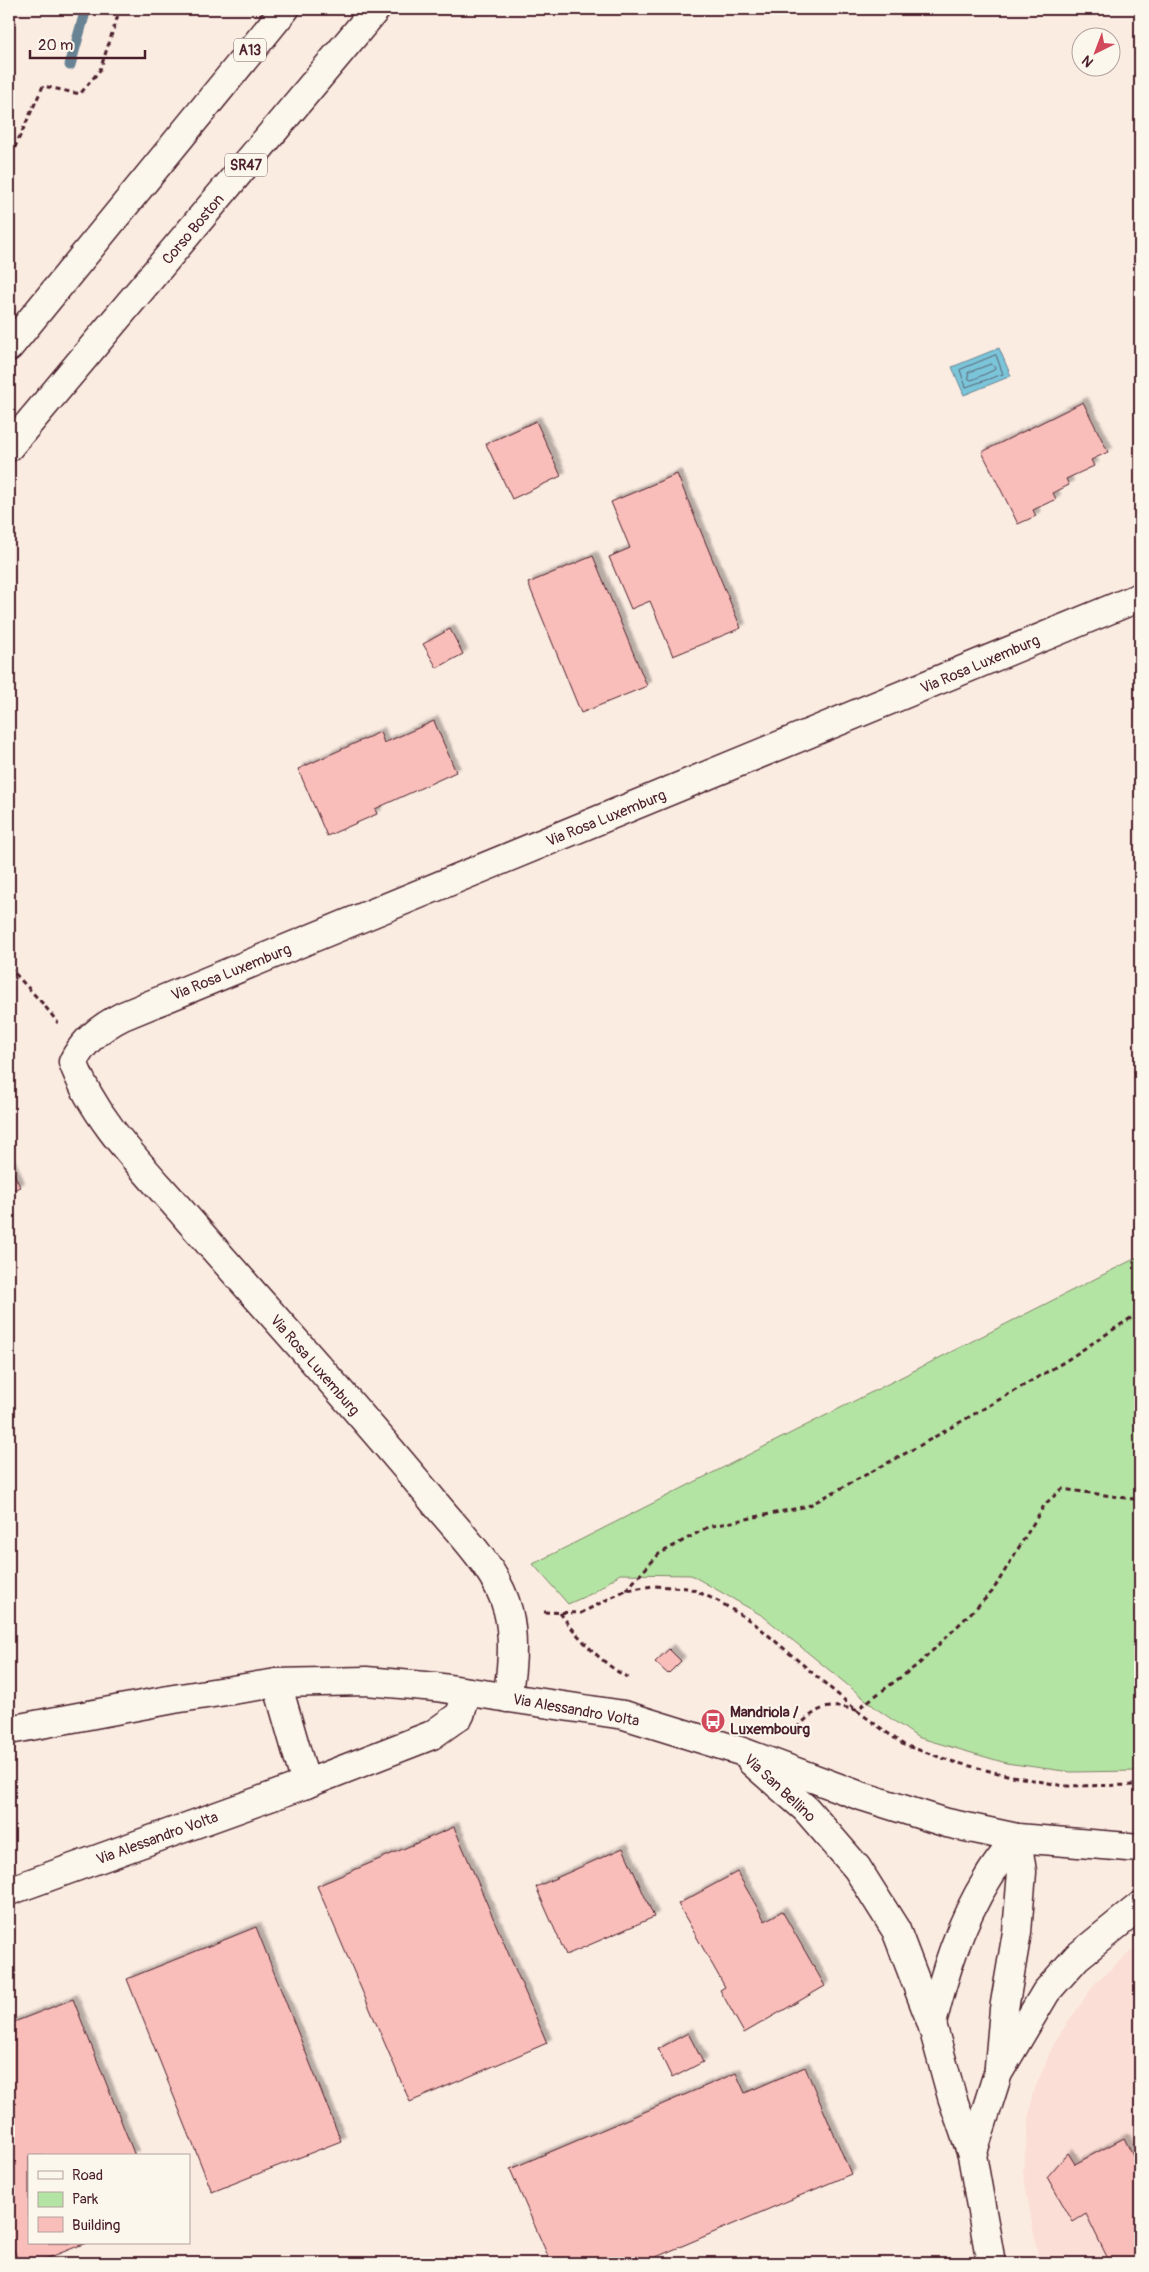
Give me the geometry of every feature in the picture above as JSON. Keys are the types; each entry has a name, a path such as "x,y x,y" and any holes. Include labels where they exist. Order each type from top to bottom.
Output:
{"main road":[{"path":"9,347 216,91 273,9"},
{"name":"A13","path":"216,91 285,9"},
{"name":"Corso Boston","path":"9,447 376,9"},
{"name":"Via Rosa Luxemburg","path":"507,1698 513,1665 508,1611 492,1574 403,1465 286,1333 110,1126 82,1086 73,1062 79,1050 107,1024 123,1016 1140,597"},
{"name":"Via Alessandro Volta","path":"9,1730 174,1699 278,1683 366,1682 467,1692 624,1715 740,1751"},
{"path":"278,1683 306,1784"},
{"name":"Via Alessandro Volta","path":"9,1891 306,1784 432,1735 460,1715 467,1692"},
{"name":"Via San Bellino","path":"740,1751 858,1795 947,1823 1017,1838 1140,1848"},
{"name":"Via San Bellino","path":"740,1751 806,1809 857,1868 896,1930 932,2024 952,2097 972,2155 991,2263"},
{"name":"Via San Bellino","path":"932,2024 940,1990 963,1926 987,1879 1017,1838"},
{"name":"Via San Bellino","path":"972,2155 998,2072 1004,2009 1017,1932 1022,1872 1017,1838"},
{"name":"Via San Bellino","path":"998,2072 1046,1992 1077,1957 1140,1906"}],"path":[{"path":"9,155 15,148 43,86 80,94 100,70 120,9"},
{"path":"9,967 44,1005 79,1050"},
{"path":"626,1590 659,1554 708,1526 808,1506 919,1446 1055,1367 1140,1312"},
{"path":"781,1731 790,1734 808,1716 824,1707 838,1706 856,1710 920,1663 992,1592 1045,1504 1062,1489 1140,1500"},
{"path":"544,1612 581,1613 626,1590 653,1586 689,1588 718,1601 754,1623 856,1710 904,1745 954,1762 1064,1786 1140,1785"},
{"path":"560,1613 582,1640 620,1674 637,1682"}],"shaded area":[{"path":"1140,1943 1140,2263 1039,2263 1023,2172 1032,2095 1054,2043 1095,1983"}],"green space":[{"path":"1140,1256 1140,1771 1071,1772 1006,1763 917,1737 877,1709 763,1616 691,1575 620,1574 593,1593 568,1604 533,1564"}],"water":[{"path":"999,348 1011,376 964,395 952,367"}],"building":[{"path":"1083,402 1108,452 1091,460 1094,466 1066,479 1069,485 1053,493 1056,499 1033,510 1036,516 1018,524 982,452"},
{"path":"536,421 561,476 512,499 486,444"},
{"path":"677,474 741,628 673,656 650,601 631,609 609,557 630,548 611,502"},
{"path":"593,556 647,686 581,713 528,583"},
{"path":"450,629 463,654 437,668 423,644"},
{"path":"434,721 456,772 375,809 377,814 327,836 298,769 380,732 384,743"},
{"path":"9,1162 20,1187 9,1192"},
{"path":"669,1649 681,1661 668,1674 655,1662"},
{"path":"454,1827 547,2043 410,2102 317,1886"},
{"path":"623,1848 654,1917 566,1955 536,1887"},
{"path":"737,1872 765,1921 782,1911 825,1986 744,2033 720,1990 725,1987 678,1904"},
{"path":"256,1927 341,2141 212,2192 127,1979"},
{"path":"73,1999 134,2154 28,2154 28,2244 83,2244 35,2263 19,2263 9,2237 9,2024"},
{"path":"688,2033 703,2062 672,2078 658,2049"},
{"path":"805,2067 851,2174 642,2263 551,2263 510,2169 736,2073 745,2093"},
{"path":"1124,2138 1140,2170 1140,2263 1110,2263 1086,2214 1073,2222 1047,2177 1068,2153 1075,2164"}],"waterway":[{"path":"70,65 86,9"}],"place":[{"name":"Mandriola / Luxembourg","path":"713,1721"}]}
